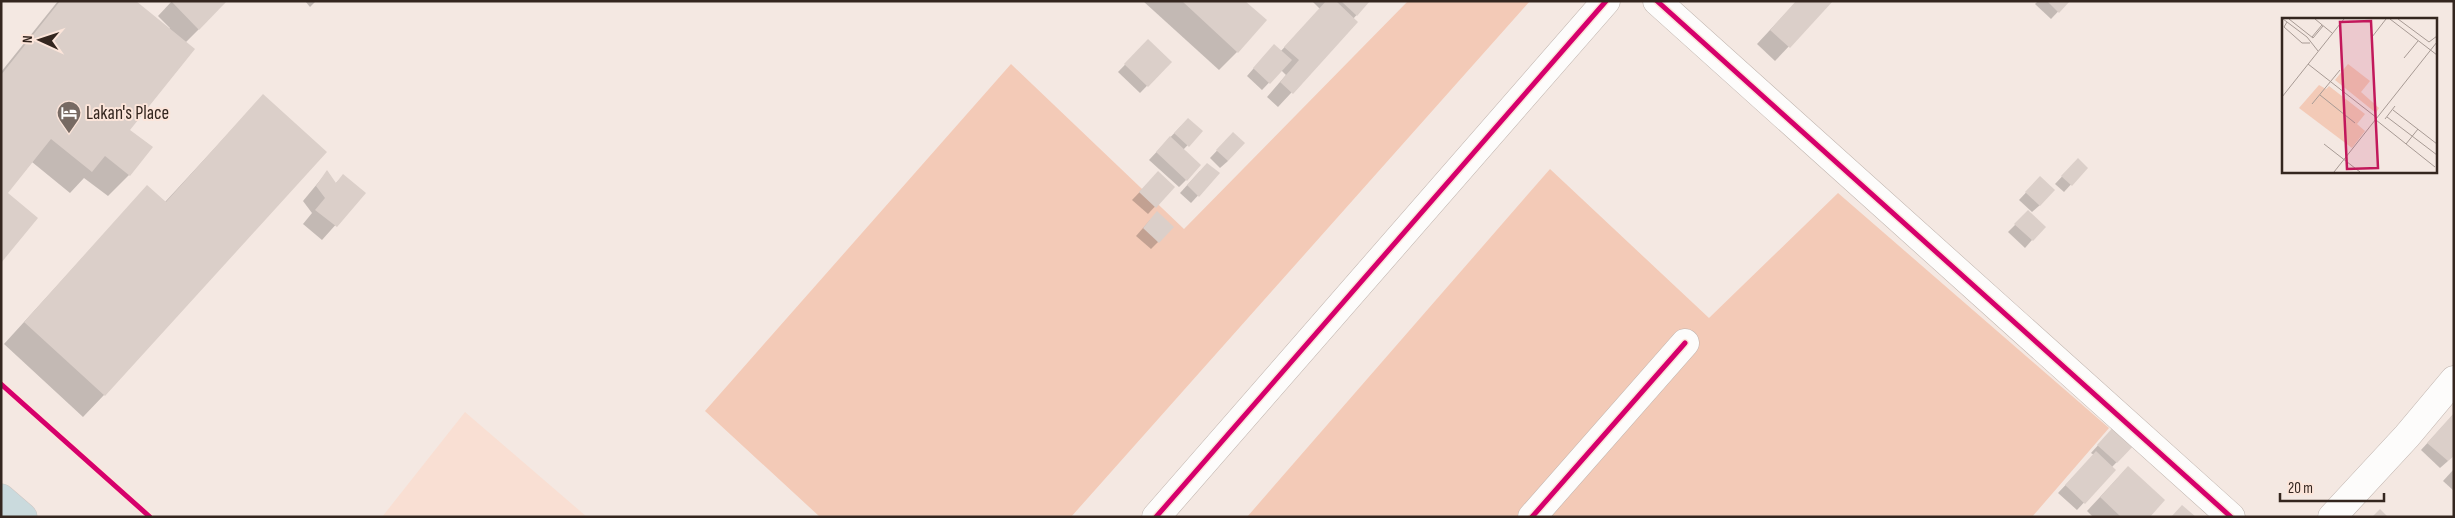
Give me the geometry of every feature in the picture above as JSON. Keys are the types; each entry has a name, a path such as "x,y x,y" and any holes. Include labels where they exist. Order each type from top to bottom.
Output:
{"highway":[{"path":"1,498 22,517"}],"street":[{"path":"1156,517 1606,1"},
{"path":"1658,1 2231,517"},
{"path":"1532,517 1685,343"},
{"path":"2332,517 2407,436 2454,380"}],"shaded area":[{"path":"1408,1 1530,1 1071,517 820,517 705,411 1011,64 1184,229"},
{"path":"1550,169 1709,318 1838,193 2109,428 2032,517 1247,517"},
{"path":"465,412 587,517 382,517"}],"building":[{"name":"Lakan's Place","path":"60,1 136,1 195,49 130,130 153,147 130,176 105,156 92,172 51,139 8,193 38,218 1,263 1,75"},
{"path":"171,1 227,1 199,30"},
{"path":"1182,1 1245,1 1267,20 1238,53"},
{"path":"1326,1 1336,1 1358,22 1293,94 1280,82 1299,60 1284,47"},
{"path":"1341,1 1370,1 1357,16"},
{"path":"1796,1 1833,1 1790,48 1770,30"},
{"path":"2047,1 2070,1 2059,13"},
{"path":"1148,39 1172,62 1148,87 1124,64"},
{"path":"1274,44 1292,60 1270,84 1253,68"},
{"path":"263,94 327,152 105,396 24,322 147,185 166,202"},
{"path":"1188,118 1203,131 1189,147 1174,133"},
{"path":"1233,132 1245,143 1228,161 1216,150"},
{"path":"1170,136 1201,165 1187,181 1156,152"},
{"path":"2078,158 2088,168 2072,186 2061,176"},
{"path":"1207,163 1220,173 1199,197 1187,185"},
{"path":"327,170 336,183 343,174 366,193 337,227 315,210 325,198 316,186"},
{"path":"1158,171 1175,187 1156,208 1139,192"},
{"path":"2040,176 2055,190 2040,206 2025,192"},
{"path":"2028,210 2046,227 2033,241 2014,224"},
{"path":"1157,211 1174,227 1159,243 1143,228"},
{"path":"2454,413 2454,456 2448,461 2427,443"},
{"path":"2117,423 2137,442 2117,463 2097,445"},
{"path":"2096,451 2116,470 2085,504 2065,485"},
{"path":"2128,466 2165,500 2150,517 2121,517 2100,497"},
{"path":"2182,505 2196,517 2171,517"},
{"path":"2380,509 2388,517 2372,517"}],"cycle path":[{"path":"1156,517 1606,1"},
{"path":"1657,1 2231,517"},
{"path":"1532,517 1685,343"},
{"path":"1,384 150,517"}],"place":[{"name":"Lakan's Place","path":"69,134"}]}
